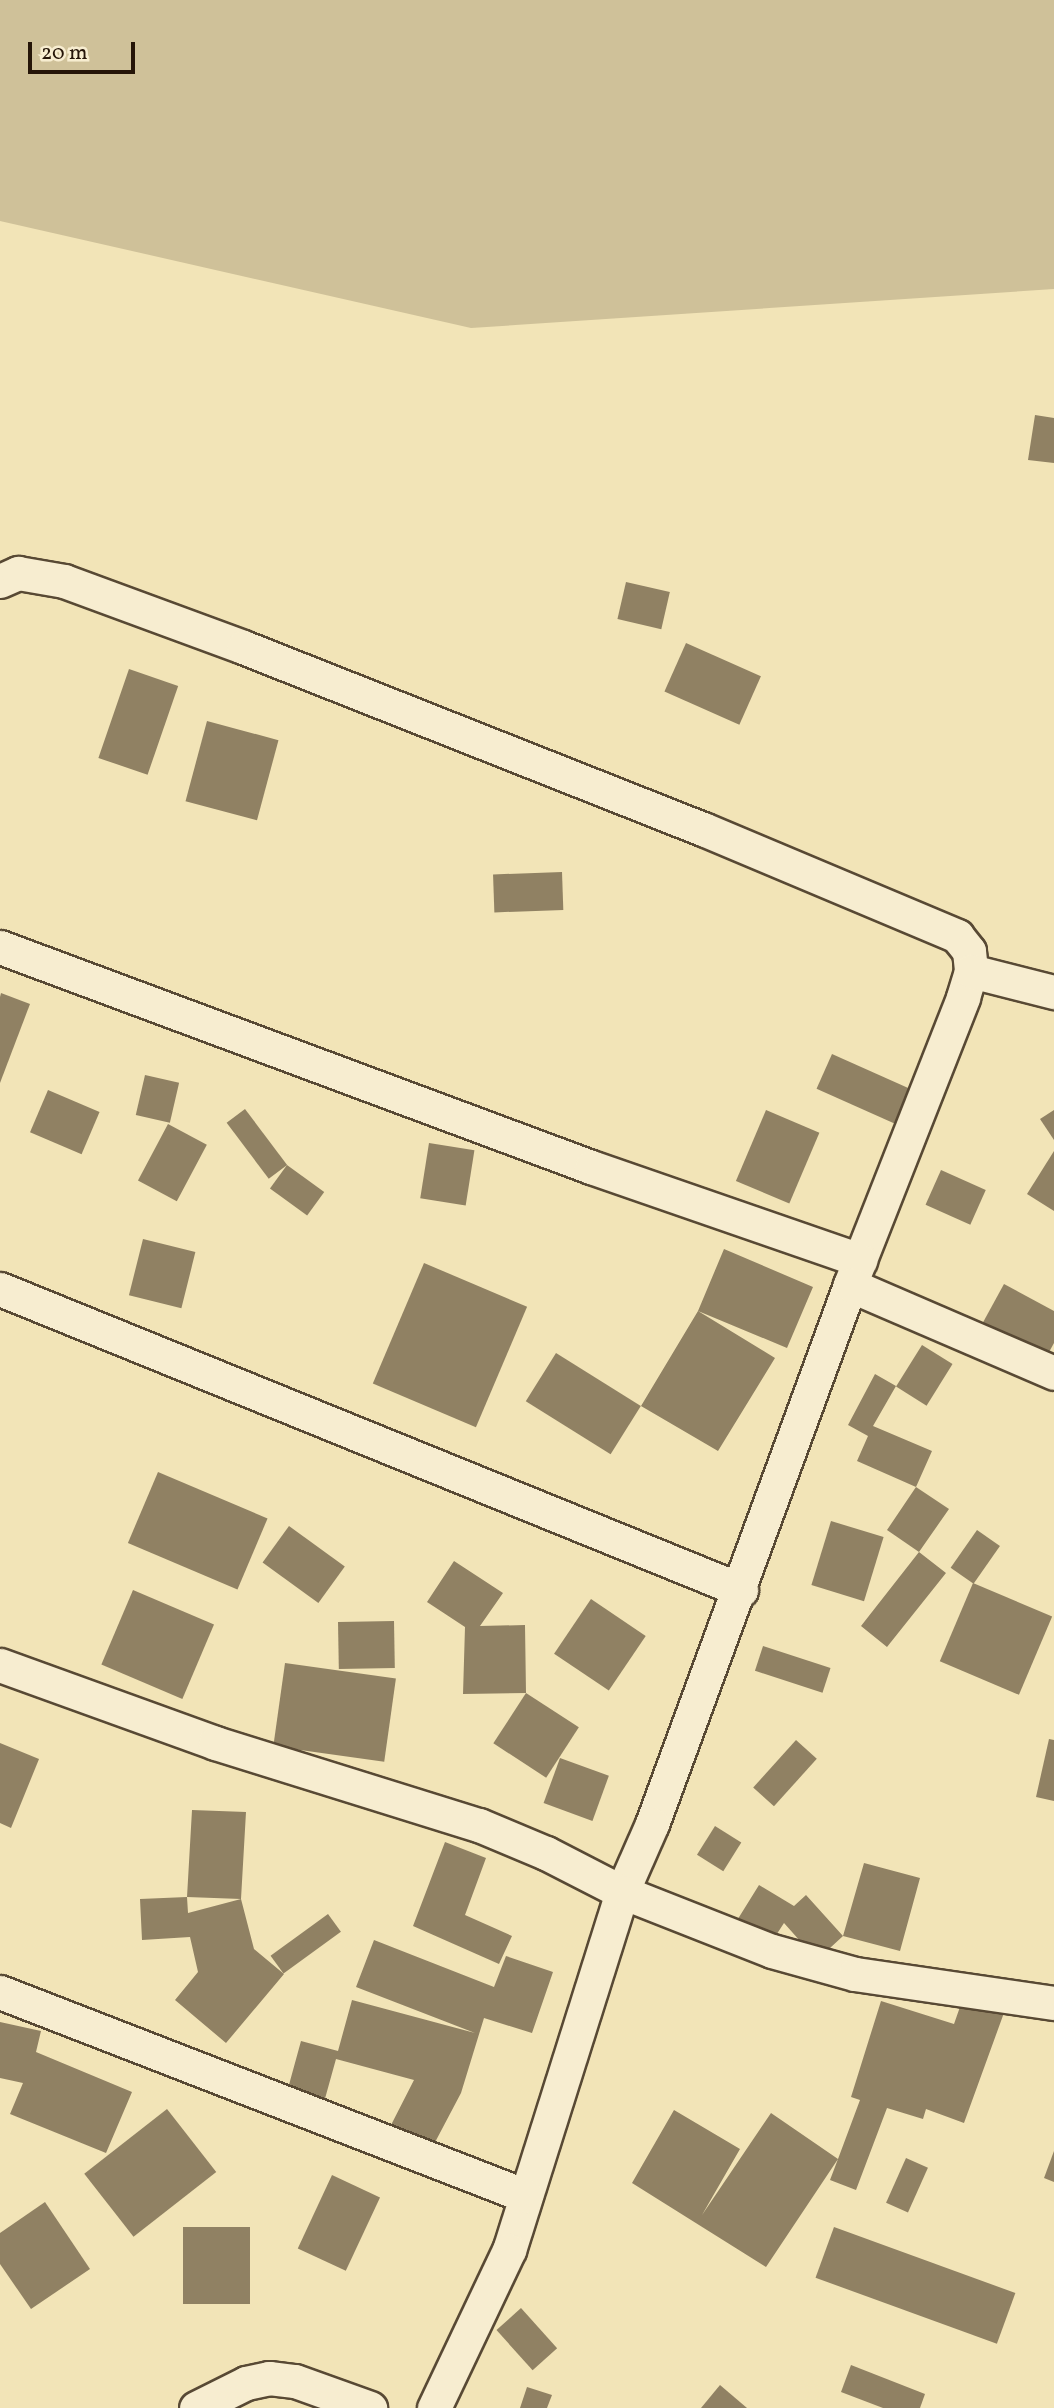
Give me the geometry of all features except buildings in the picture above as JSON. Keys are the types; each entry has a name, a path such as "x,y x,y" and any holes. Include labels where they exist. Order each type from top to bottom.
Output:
{"street":[{"path":"0,581 18,573 64,582 703,829 957,936 970,951 971,971 855,1273 741,1590 622,1892 509,2250 434,2408"},
{"path":"0,947 591,1167 855,1273 1054,1373"},
{"path":"971,971 1054,992"},
{"path":"0,1290 741,1590"},
{"path":"0,1665 215,1743 479,1825 546,1853 622,1892 772,1951 855,1974 1054,2003"},
{"path":"0,1992 526,2196"},
{"path":"196,2408 246,2383 269,2378 295,2381 364,2407"}],"shaded area":[{"path":"0,0 1054,0 1054,289 471,328 0,221"}]}
